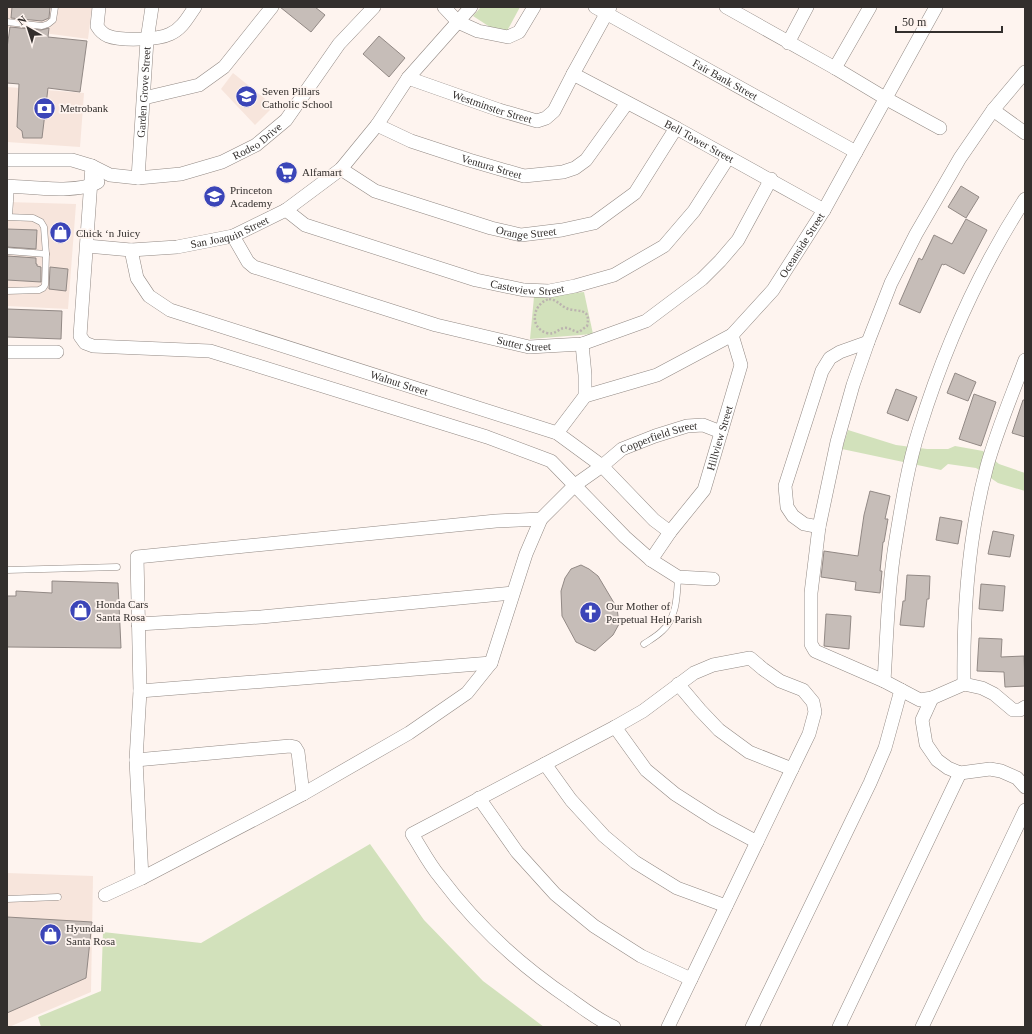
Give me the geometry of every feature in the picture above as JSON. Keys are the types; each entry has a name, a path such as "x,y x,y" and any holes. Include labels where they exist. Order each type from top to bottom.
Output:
{"street":[{"path":"99,7 97,26 102,33 110,37 147,40 170,34 182,26 195,7"},
{"name":"Garden Grove Street","path":"138,178 147,40 152,7"},
{"path":"144,98 199,85 224,67 272,7"},
{"name":"Rodeo Drive","path":"7,160 72,160 92,166 110,175 138,178 181,174 222,162 256,145 286,120 338,44 374,7"},
{"path":"444,7 458,22 478,31 508,37 519,32 534,7"},
{"name":"San Joaquin Street","path":"87,246 131,250 177,248 233,236 286,210 341,169 377,125 408,78 471,7"},
{"path":"726,7 741,11 788,43 940,128"},
{"path":"788,43 807,7"},
{"path":"835,68 870,7"},
{"name":"Oceanside Street","path":"585,396 657,375 732,335 773,290 824,210 936,7"},
{"name":"Westminster Street","path":"408,78 499,110 536,121 546,118 554,111 603,9"},
{"name":"Fair Bank Street","path":"603,9 856,152"},
{"path":"1025,72 993,110 960,158 916,234 891,283 853,385 837,442 819,527 811,593 811,644 816,651 884,681 920,700 932,698 964,684 982,688 994,694 1013,710 1025,708"},
{"name":"Bell Tower Street","path":"573,74 676,128 728,158 771,179 824,210"},
{"name":"Ventura Street","path":"377,125 411,141 524,176 563,172 575,168 586,160 627,103"},
{"path":"993,110 1025,133"},
{"name":"Orange Street","path":"341,169 375,191 491,228 521,235 562,230 594,223 635,193 676,128"},
{"name":"Casteview Street","path":"286,210 305,225 476,280 524,290 549,291 614,275 664,246 694,211 728,158"},
{"path":"92,166 80,336 85,343 93,346 210,350 487,437 551,461 625,537 651,560 678,577 713,579"},
{"path":"9,186 67,188 91,186 110,175"},
{"name":"Sutter Street","path":"233,236 248,262 254,267 436,325 529,347 582,344 646,320 702,279 738,240 771,179"},
{"path":"884,681 888,611 896,541 906,483 919,431 934,386 964,309 1004,231 1025,199"},
{"name":"Walnut Street","path":"131,250 137,278 150,296 170,310 556,433 602,466 654,520 670,532"},
{"name":"Hillview Street","path":"651,560 670,532 704,490 741,365 732,335"},
{"path":"819,527 804,524 793,516 787,507 785,486 822,371 830,358 840,352 868,342"},
{"path":"556,433 585,396 585,375 582,344"},
{"path":"7,352 58,352"},
{"path":"964,684 963,639 973,530 987,466 1025,360"},
{"name":"Copperfield Street","path":"541,519 575,485 602,466 622,448 687,426 703,425 721,432"},
{"path":"105,896 142,878 303,794 409,734 467,693 491,663 512,593 541,519 496,521 137,557 140,691 136,760 142,878"},
{"path":"138,624 261,617 512,593"},
{"path":"614,1027 603,1022 549,985 500,944 439,877 412,834 615,727 642,711 694,673 713,665 750,658 780,681 803,690 813,702 815,712 808,734 792,769 668,1027"},
{"path":"140,691 491,663"},
{"path":"678,684 719,730 749,752 792,769"},
{"path":"752,1027 870,783 885,748 901,690"},
{"path":"932,698 922,720 926,744 937,760 948,768 960,773 990,769 1001,771 1017,778 1025,787"},
{"path":"615,727 646,770 675,794 714,819 757,842"},
{"path":"136,760 290,746 295,748 298,752 303,794"},
{"path":"545,764 571,800 604,836 635,862 678,888 726,906"},
{"path":"840,1027 960,773"},
{"path":"479,798 517,852 555,894 594,926 641,956 692,979"},
{"path":"922,1027 1025,810"}],"lane":[{"path":"7,22 42,26 53,20 54,7"},
{"path":"7,291 39,290 43,288 46,254 44,227 41,222 33,218 8,217 9,186"},
{"path":"7,251 46,254"},
{"path":"7,570 117,567"},
{"path":"644,644 664,630 671,618 677,601 678,577"},
{"path":"7,899 58,897"}],"path":[{"path":"549,300 557,301 569,310 580,310 584,312 587,315 587,320 587,326 579,332 564,328 554,334 541,330 536,324 534,317 535,310 540,304 549,300"}],"shaded area":[{"path":"7,7 92,7 88,39 7,28"},
{"name":"Seven Pillars Catholic School","path":"233,73 274,106 255,125 221,89"},
{"name":"Metrobank","path":"7,87 84,93 80,147 7,142"},
{"path":"7,202 76,204 68,309 7,306"},
{"name":"Hyundai Santa Rosa","path":"7,873 93,876 91,992 9,1027 7,1027"}],"green space":[{"path":"481,7 520,7 507,31 493,29 473,16"},
{"path":"584,292 593,334 530,339 534,297"},
{"path":"848,430 896,445 927,449 948,449 955,446 983,451 999,464 1025,473 1025,491 998,483 976,468 948,464 941,470 842,449"},
{"path":"370,844 424,920 483,981 544,1027 41,1027 38,1017 101,991 103,932 201,943"}],"building":[{"path":"12,7 50,7 49,18 42,21 11,18"},
{"path":"280,7 315,7 325,15 311,32"},
{"path":"10,27 41,30 49,28 48,37 87,41 80,92 48,88 42,138 23,138 22,131 17,127 19,84 7,83 7,48"},
{"path":"379,36 405,58 389,77 363,54"},
{"path":"961,186 979,197 966,218 948,207"},
{"path":"966,219 987,230 964,274 945,264 942,264 920,313 899,304 919,258 922,260 934,235 952,244"},
{"path":"7,229 37,230 36,249 7,247"},
{"path":"7,256 36,258 37,266 41,267 41,282 7,280"},
{"path":"50,267 68,269 66,291 49,289"},
{"path":"7,309 62,311 61,339 7,337"},
{"path":"955,373 976,382 968,401 947,393"},
{"path":"896,389 917,397 908,421 887,413"},
{"path":"974,394 996,402 981,446 959,439"},
{"path":"1023,400 1025,400 1025,437 1012,433"},
{"path":"870,491 890,496 885,519 888,519 883,542 880,571 882,571 880,593 855,590 856,582 821,577 824,551 858,556 864,515"},
{"path":"940,517 962,521 958,544 936,540"},
{"path":"993,531 1014,535 1010,557 988,554"},
{"name":"Our Mother of Perpetual Help Parish","path":"581,565 598,576 617,608 619,624 613,635 595,651 576,642 562,616 561,591 565,578 571,569"},
{"path":"907,575 930,576 929,599 927,599 924,627 900,625 903,601 905,601"},
{"path":"52,581 118,583 121,648 7,647 7,596 16,596 16,591 52,593"},
{"path":"981,584 1005,586 1003,611 979,609"},
{"path":"826,614 851,616 849,649 824,646"},
{"path":"979,638 1002,639 1001,657 1024,656 1025,686 1005,687 1004,672 977,671"},
{"path":"7,917 92,922 86,978 7,1013"}],"place":[{"name":"Seven Pillars Catholic School","path":"246,97"},
{"name":"Metrobank","path":"45,108"},
{"name":"Alfamart","path":"287,172"},
{"name":"Princeton Academy","path":"214,196"},
{"name":"Chick ‘n Juicy","path":"61,233"},
{"name":"Honda Cars Santa Rosa","path":"80,610"},
{"name":"Our Mother of Perpetual Help Parish","path":"590,612"},
{"name":"Hyundai Santa Rosa","path":"50,934"}]}
